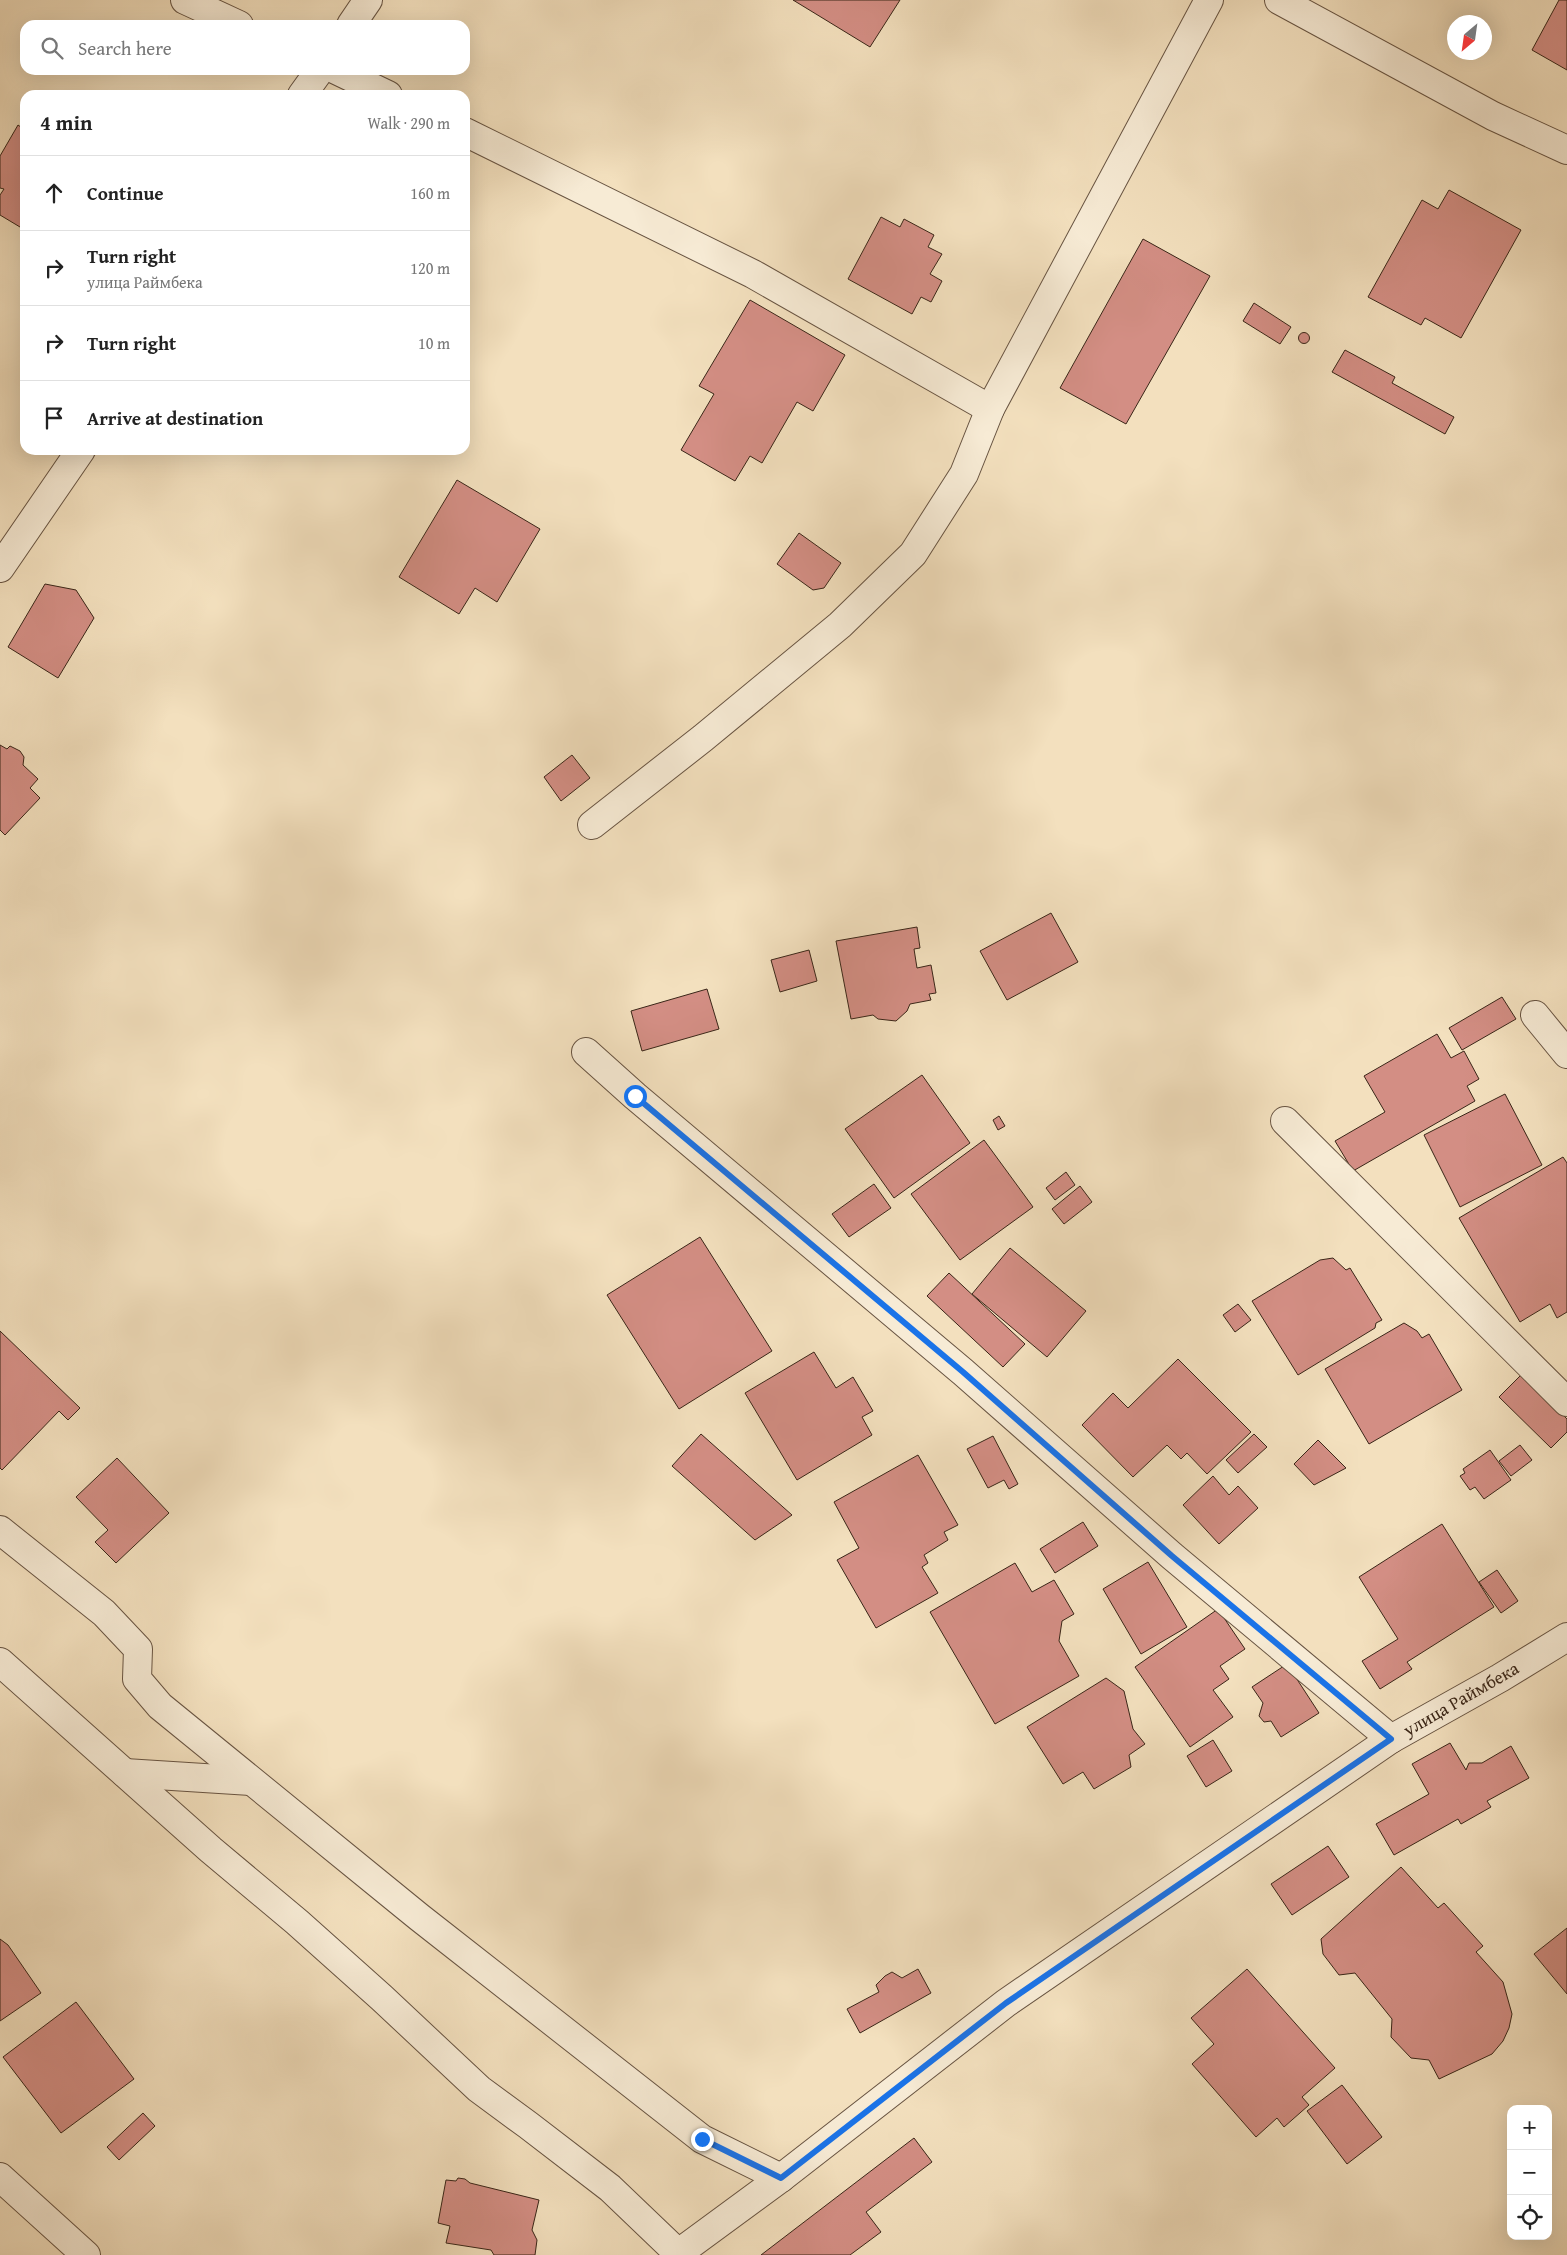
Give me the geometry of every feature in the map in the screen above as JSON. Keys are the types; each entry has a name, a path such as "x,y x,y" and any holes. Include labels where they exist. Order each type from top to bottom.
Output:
{"street":[{"path":"185,0 228,20"},
{"path":"354,20 368,0"},
{"path":"592,825 703,738 840,625 913,554 964,474 990,409 1209,0"},
{"path":"1280,0 1493,116 1567,150"},
{"path":"306,90 316,75"},
{"path":"346,75 378,90"},
{"path":"470,134 753,274 990,409"},
{"path":"0,568 78,455"},
{"path":"1535,1015 1567,1054"},
{"path":"586,1052 643,1103 963,1372 1172,1556 1391,1739"},
{"path":"1285,1121 1567,1402"},
{"path":"0,1530 104,1614 138,1649 137,1680 160,1706 419,1917 702,2139 781,2178"},
{"name":"улица Раймбека","path":"677,2254 781,2178 1006,2003 1391,1739 1500,1678 1567,1637"},
{"path":"0,1662 211,1850 297,1922 479,2089 610,2188 677,2254"},
{"path":"125,1773 251,1781"},
{"path":"0,2177 86,2255"}],"building":[{"path":"793,0 900,0 870,47"},
{"path":"1559,0 1567,0 1567,70 1532,50"},
{"path":"18,125 20,126 20,227 0,215 0,195 4,189 0,188 0,156"},
{"path":"1449,190 1521,230 1461,338 1425,318 1421,325 1368,297 1422,200 1438,209"},
{"path":"881,217 900,227 904,219 934,235 928,247 942,254 930,274 942,281 931,302 921,297 912,314 848,279"},
{"path":"1143,239 1210,276 1126,424 1060,388"},
{"path":"750,300 845,355 813,411 797,402 762,463 750,456 735,481 681,450 714,394 699,386"},
{"path":"1254,303 1291,327 1280,344 1243,321"},
{"path":"1302,333 1306,333 1309,338 1308,342 1302,343 1299,340 1299,336"},
{"path":"1345,350 1395,377 1392,383 1454,417 1445,434 1332,372"},
{"path":"457,480 540,529 497,602 475,588 459,614 399,577"},
{"path":"799,533 841,563 824,588 813,590 777,564"},
{"path":"45,584 76,590 94,618 58,678 8,647"},
{"path":"0,745 7,749 10,746 20,751 24,757 23,765 38,779 30,788 40,798 5,835 0,830"},
{"path":"572,755 590,778 561,801 544,777"},
{"path":"1051,913 1078,962 1007,1000 980,951"},
{"path":"917,927 920,948 914,949 917,968 931,965 936,993 929,994 931,1000 910,1004 907,1011 896,1021 878,1019 873,1015 851,1019 836,941"},
{"path":"809,950 817,981 780,992 771,960"},
{"path":"707,989 719,1029 642,1051 631,1011"},
{"path":"1502,997 1516,1019 1462,1050 1449,1028"},
{"path":"1437,1034 1451,1058 1464,1051 1479,1079 1467,1086 1475,1101 1353,1171 1335,1141 1385,1112 1364,1076"},
{"path":"922,1075 970,1143 894,1198 845,1129"},
{"path":"1505,1094 1542,1165 1460,1207 1424,1135"},
{"path":"999,1116 1005,1126 998,1130 993,1120"},
{"path":"984,1140 1033,1207 960,1260 911,1194"},
{"path":"1563,1157 1567,1163 1567,1312 1557,1318 1550,1304 1520,1322 1459,1218"},
{"path":"1066,1172 1075,1185 1055,1200 1046,1188"},
{"path":"874,1184 891,1208 849,1237 832,1214"},
{"path":"1080,1186 1092,1202 1064,1224 1052,1209"},
{"path":"700,1237 772,1351 679,1409 607,1295"},
{"path":"1010,1248 1086,1311 1047,1357 972,1294"},
{"path":"1333,1258 1346,1270 1350,1268 1382,1320 1376,1323 1375,1328 1298,1375 1252,1301 1320,1260"},
{"path":"949,1273 1025,1344 1003,1367 927,1296"},
{"path":"1238,1304 1251,1320 1235,1332 1223,1315"},
{"path":"1404,1323 1417,1331 1422,1338 1429,1334 1462,1390 1369,1444 1325,1369"},
{"path":"0,1331 80,1408 68,1420 59,1411 2,1470 0,1468"},
{"path":"814,1352 836,1388 853,1377 873,1411 862,1417 872,1435 797,1480 745,1393"},
{"path":"1178,1359 1251,1432 1207,1474 1187,1453 1181,1459 1167,1445 1133,1477 1082,1425 1113,1393 1128,1408"},
{"path":"1522,1374 1567,1419 1567,1432 1551,1448 1499,1397"},
{"path":"701,1434 792,1515 755,1540 672,1466"},
{"path":"1254,1434 1267,1447 1238,1473 1226,1460"},
{"path":"993,1436 1018,1484 1009,1489 1004,1480 988,1488 967,1449"},
{"path":"1318,1440 1346,1468 1314,1485 1294,1464"},
{"path":"1520,1445 1532,1460 1511,1476 1499,1461"},
{"path":"1490,1450 1511,1480 1484,1499 1475,1487 1470,1490 1460,1476 1465,1473 1463,1469"},
{"path":"918,1455 958,1525 944,1532 948,1540 924,1555 928,1563 922,1567 938,1593 876,1628 837,1560 859,1548 834,1502"},
{"path":"117,1458 169,1513 116,1563 95,1542 108,1530 76,1497"},
{"path":"1213,1476 1229,1495 1238,1486 1258,1508 1219,1544 1183,1505"},
{"path":"1083,1522 1098,1546 1055,1573 1040,1549"},
{"path":"1442,1524 1494,1607 1407,1662 1412,1669 1380,1689 1362,1661 1398,1639 1359,1577"},
{"path":"1148,1562 1187,1627 1141,1654 1103,1589"},
{"path":"1015,1563 1032,1592 1054,1580 1074,1614 1062,1621 1059,1641 1079,1676 995,1724 930,1612"},
{"path":"1497,1570 1518,1601 1501,1613 1479,1582"},
{"path":"1218,1609 1245,1649 1220,1666 1229,1679 1213,1690 1233,1717 1190,1747 1135,1667"},
{"path":"1287,1664 1319,1713 1281,1737 1271,1721 1264,1722 1259,1716 1263,1703 1252,1687"},
{"path":"1106,1678 1124,1691 1133,1729 1145,1744 1129,1755 1131,1767 1094,1789 1083,1772 1063,1784 1027,1727"},
{"path":"1213,1740 1232,1771 1206,1787 1187,1756"},
{"path":"1450,1743 1466,1770 1469,1763 1482,1763 1511,1746 1529,1778 1487,1801 1491,1807 1461,1824 1458,1819 1394,1855 1376,1824 1429,1794 1412,1764"},
{"path":"1328,1846 1349,1877 1292,1915 1271,1884"},
{"path":"1401,1867 1438,1908 1444,1903 1483,1946 1476,1952 1503,1982 1512,2014 1509,2028 1503,2041 1492,2054 1439,2079 1429,2060 1411,2058 1391,2037 1392,2019 1355,1973 1339,1975 1323,1954 1321,1939"},
{"path":"1567,1928 1567,1994 1534,1954"},
{"path":"0,1939 8,1945 41,1993 0,2021"},
{"path":"918,1969 931,1993 860,2033 847,2009 879,1992 876,1985 892,1972 902,1978"},
{"path":"1247,1969 1335,2068 1302,2097 1309,2105 1284,2127 1277,2118 1256,2137 1192,2064 1214,2044 1191,2018"},
{"path":"76,2002 134,2079 61,2133 3,2057"},
{"path":"1342,2085 1382,2137 1347,2164 1307,2111"},
{"path":"143,2113 155,2126 119,2160 107,2147"},
{"path":"914,2138 932,2162 866,2212 881,2232 850,2255 761,2255"},
{"path":"458,2178 465,2179 470,2183 539,2200 532,2230 537,2240 535,2255 494,2255 491,2250 446,2243 450,2226 438,2223 446,2180 456,2181"}],"route":[{"path":"635,1096 963,1372 1172,1556 1391,1739 1006,2003 781,2178 702,2139"}]}
